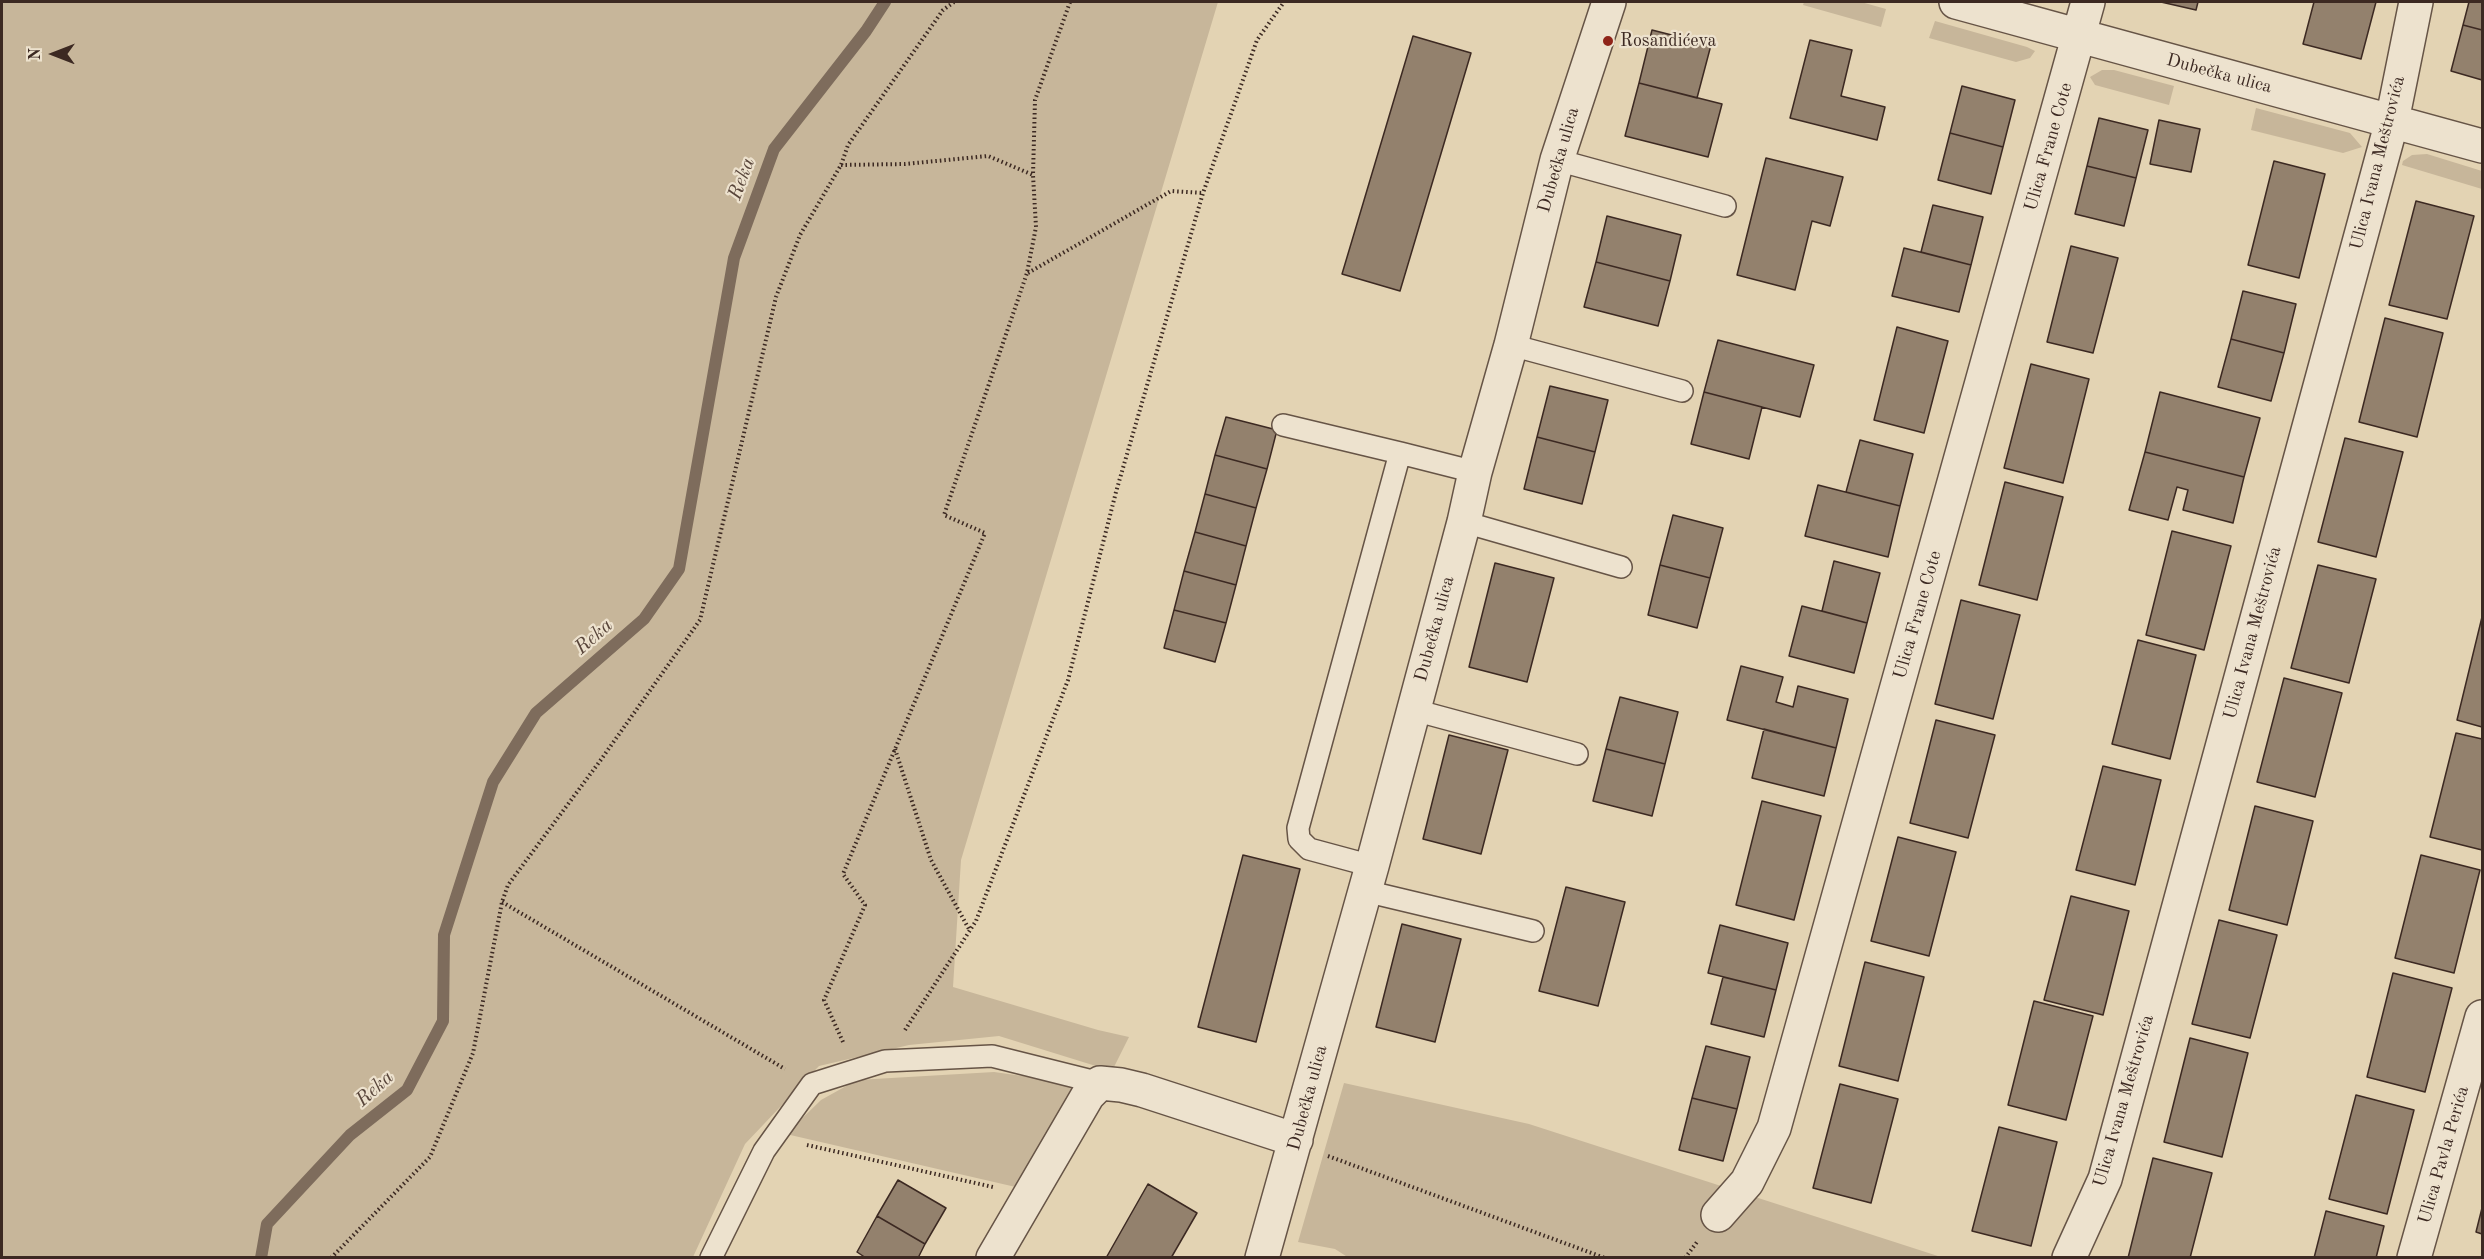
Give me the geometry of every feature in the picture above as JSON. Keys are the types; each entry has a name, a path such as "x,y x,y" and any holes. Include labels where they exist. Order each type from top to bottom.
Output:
{"street":[{"name":"Dubečka ulica","path":"1262,1257 1414,710 1475,472 1511,345 1557,160 1609,2"},
{"name":"Dubečka ulica","path":"1956,2 2482,146"},
{"name":"Ulica Frane Cote","path":"1718,1215 1747,1182 1774,1128 2088,2"},
{"name":"Ulica Ivana Meštrovića","path":"2069,1257 2105,1179 2392,121 2416,2"},
{"name":"Ulica Pavla Perića","path":"2414,1257 2482,1017"},
{"path":"993,1257 1088,1095 1100,1083 1142,1090 1296,1140"}],"lane":[{"path":"1557,160 1725,206"},
{"path":"1511,345 1682,391"},
{"path":"1283,425 1475,472"},
{"path":"1400,453 1298,828 1299,839 1309,849 1368,878 1533,931"},
{"path":"1464,522 1621,567"},
{"path":"1414,710 1577,754"},
{"path":"711,1257 764,1150 812,1084 885,1061 992,1056 1100,1083"}],"path":[{"path":"331,1257 430,1157 473,1053 502,902 508,885 700,620 776,297 800,235 842,165 848,145 943,10 954,2"},
{"path":"855,1070 824,1000 866,904 843,874 986,533 944,515 1027,273 1036,227 1035,100 1070,2"},
{"path":"885,1061 976,921 1068,680 1116,492 1203,193 1257,40 1284,2"},
{"path":"842,165 905,164 988,156 1034,175"},
{"path":"1027,273 1171,191 1203,193"},
{"path":"895,749 931,860 970,931"},
{"path":"502,902 812,1084"},
{"path":"774,1137 1030,1196"},
{"path":"1328,1155 1605,1257"}],"shaded area":[{"path":"2,2 1218,2 961,860 953,987 1129,1037 1112,1071 999,1036 909,1045 819,1066 745,1144 693,1257 2,1257"},
{"path":"1804,2 1861,2 1886,9 1881,27 1803,5"},
{"path":"1935,21 2035,51 2030,58 2016,62 1929,38"},
{"path":"2102,70 2114,70 2174,86 2169,105 2095,85 2090,77"},
{"path":"2256,108 2350,133 2362,147 2343,153 2251,130"},
{"path":"2427,154 2482,171 2482,189 2402,165 2403,161 2412,155"},
{"path":"994,1072 1080,1084 1020,1188 786,1134 821,1100 857,1080"},
{"path":"1344,1083 1529,1124 1941,1257 1349,1258 1335,1249 1298,1242"}],"building":[{"path":"2161,2 2198,2 2196,10"},
{"path":"2314,2 2376,2 2361,59 2303,44"},
{"path":"2469,2 2482,2 2482,30 2463,25"},
{"path":"2463,25 2482,30 2482,80 2451,71"},
{"path":"1652,30 1711,45 1697,98 1639,83"},
{"path":"1413,36 1471,53 1400,291 1342,274"},
{"path":"1810,40 1852,50 1841,96 1885,107 1877,140 1790,118"},
{"path":"1639,83 1722,104 1708,157 1625,136"},
{"path":"1962,86 2015,100 2003,147 1950,133"},
{"path":"2099,118 2148,130 2136,178 2087,166"},
{"path":"2159,120 2200,129 2191,172 2150,164"},
{"path":"1950,133 2003,147 1991,194 1938,180"},
{"path":"1766,158 1843,177 1830,226 1812,221 1795,290 1737,275"},
{"path":"2274,161 2325,174 2299,278 2248,265"},
{"path":"2087,166 2136,178 2124,226 2075,214"},
{"path":"2416,201 2474,216 2447,319 2389,305"},
{"path":"1933,205 1983,217 1971,265 1921,252"},
{"path":"1607,216 1681,235 1670,281 1596,262"},
{"path":"2071,246 2118,258 2093,353 2047,342"},
{"path":"1904,248 1971,265 1959,312 1892,296"},
{"path":"1596,262 1670,281 1658,326 1584,307"},
{"path":"2243,291 2296,304 2284,353 2231,339"},
{"path":"2385,318 2443,333 2417,437 2359,422"},
{"path":"1897,327 1948,341 1924,433 1874,420"},
{"path":"2231,339 2284,353 2271,401 2218,387"},
{"path":"1718,340 1814,365 1800,417 1704,392"},
{"path":"2031,364 2089,379 2063,483 2004,468"},
{"path":"1550,386 1608,400 1595,452 1537,437"},
{"path":"1704,392 1762,407 1749,459 1691,444"},
{"path":"2160,392 2260,418 2244,477 2145,452"},
{"path":"1226,417 1277,430 1267,469 1215,455"},
{"path":"1537,437 1595,452 1582,504 1524,489"},
{"path":"2345,438 2403,452 2376,557 2318,542"},
{"path":"1860,440 1913,454 1900,506 1846,492"},
{"path":"2145,452 2244,477 2233,523 2183,510 2188,490 2177,487 2168,520 2129,510"},
{"path":"1215,455 1267,469 1256,508 1205,494"},
{"path":"2005,482 2063,497 2037,600 1979,585"},
{"path":"1818,485 1900,506 1888,557 1805,536"},
{"path":"1205,494 1256,508 1246,546 1195,532"},
{"path":"1673,515 1723,528 1710,578 1660,565"},
{"path":"2172,531 2231,546 2204,650 2146,635"},
{"path":"1195,532 1246,546 1236,585 1184,571"},
{"path":"1834,561 1880,573 1867,623 1822,611"},
{"path":"1495,563 1554,578 1527,682 1469,667"},
{"path":"1660,565 1710,578 1697,628 1648,615"},
{"path":"2318,565 2376,579 2349,683 2291,668"},
{"path":"1184,571 1236,585 1226,623 1174,610"},
{"path":"1961,600 2020,615 1993,719 1935,704"},
{"path":"1802,606 1867,623 1854,673 1789,656"},
{"path":"1174,610 1226,623 1215,662 1164,648"},
{"path":"2482,617 2482,727 2457,720"},
{"path":"2138,640 2196,655 2170,759 2112,744"},
{"path":"1741,666 1783,677 1776,702 1793,707 1798,686 1848,699 1836,748 1727,720"},
{"path":"2284,678 2342,693 2315,797 2257,782"},
{"path":"1620,697 1678,712 1665,764 1606,749"},
{"path":"1936,720 1995,735 1968,838 1910,823"},
{"path":"1764,729 1836,748 1824,796 1752,778"},
{"path":"2456,733 2482,739 2482,850 2430,837"},
{"path":"1449,735 1508,750 1481,854 1423,839"},
{"path":"1606,749 1665,764 1652,816 1593,801"},
{"path":"2103,766 2161,780 2135,885 2076,870"},
{"path":"1762,801 1821,816 1794,920 1736,905"},
{"path":"2255,806 2313,821 2287,925 2229,910"},
{"path":"1898,837 1956,852 1929,956 1871,941"},
{"path":"1243,855 1300,869 1256,1042 1198,1027"},
{"path":"2421,855 2480,870 2454,973 2395,958"},
{"path":"1566,887 1625,902 1598,1006 1539,991"},
{"path":"2071,896 2129,911 2103,1015 2044,1000"},
{"path":"2219,920 2277,935 2250,1038 2192,1024"},
{"path":"1402,924 1461,939 1435,1042 1376,1027"},
{"path":"1720,925 1788,943 1776,990 1708,973"},
{"path":"1865,962 1924,977 1898,1081 1839,1066"},
{"path":"2393,973 2452,988 2425,1092 2367,1077"},
{"path":"1723,977 1776,990 1764,1037 1711,1024"},
{"path":"2034,1001 2093,1016 2066,1120 2008,1105"},
{"path":"2190,1038 2248,1053 2222,1157 2164,1142"},
{"path":"1706,1046 1750,1057 1737,1109 1692,1098"},
{"path":"1840,1084 1898,1099 1871,1203 1813,1188"},
{"path":"2356,1095 2414,1110 2387,1214 2329,1199"},
{"path":"1692,1098 1737,1109 1723,1161 1679,1150"},
{"path":"1999,1127 2057,1142 2031,1246 1972,1231"},
{"path":"2153,1158 2212,1173 2190,1258 2128,1258"},
{"path":"898,1180 946,1208 925,1244 877,1216"},
{"path":"1148,1184 1197,1213 1171,1258 1106,1258"},
{"path":"2482,1208 2482,1234 2476,1232"},
{"path":"2326,1211 2384,1226 2376,1258 2314,1258"},
{"path":"877,1216 925,1244 918,1258 866,1258 857,1252"}],"waterway":[{"name":"Reka","path":"261,1258 267,1224 350,1135 407,1090 443,1021 444,935 493,782 536,713 644,619 679,569 734,258 774,149 866,31 885,2"}],"place":[{"name":"Rosandićeva","path":"1608,41"}]}
